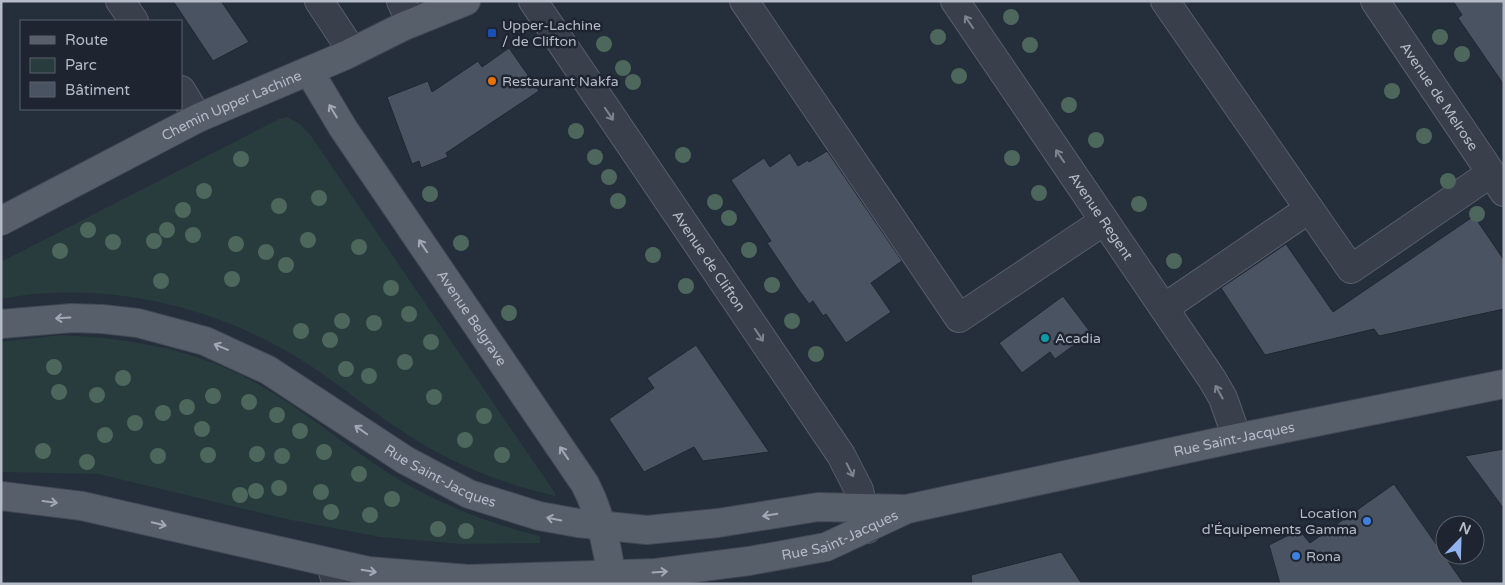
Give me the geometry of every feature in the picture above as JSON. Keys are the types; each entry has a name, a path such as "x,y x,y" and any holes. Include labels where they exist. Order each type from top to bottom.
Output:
{"main road":[{"name":"Chemin Upper Lachine","path":"1,221 198,118 352,51 406,12 466,1"},
{"name":"Avenue Belgrave","path":"308,71 343,128 585,484 595,503 602,526 611,575"},
{"name":"Rue Saint-Jacques","path":"1,324 72,318 102,319 138,323 205,341 268,370 405,460 462,491 502,506 539,516 602,526 647,530 718,524 818,507 865,518"},
{"name":"Rue Saint-Jacques","path":"1,496 82,506 333,574 468,579 611,575 704,568 826,547 865,518 1237,438 1504,384"}],"street":[{"path":"120,1 133,20"},
{"path":"319,1 352,51"},
{"name":"Avenue de Clifton","path":"533,1 842,455 859,490 865,518"},
{"path":"744,1 959,318 1104,221"},
{"name":"Avenue Regent","path":"955,1 1212,379 1223,398 1237,438"},
{"path":"1165,1 1351,269 1497,182"},
{"name":"Avenue de Melrose","path":"1375,1 1497,182"},
{"path":"182,92 198,118"},
{"path":"1164,308 1309,208"}],"green space":[{"path":"287,117 300,124 311,136 555,493 555,496 514,485 476,471 438,453 390,423 306,363 272,343 199,313 160,302 80,293 40,294 1,299 1,262 279,119"},
{"path":"61,335 108,339 153,346 198,357 219,365 280,397 371,462 425,494 481,518 540,536 540,543 461,544 380,537 286,519 98,474 1,472 1,342"}],"building":[{"path":"173,1 221,1 249,42 213,61"},
{"path":"1453,1 1504,1 1504,85 1458,18 1462,15"},
{"path":"509,48 539,91 446,153 448,157 421,168 419,161 412,164 387,97 428,81 432,92 478,61 482,67"},
{"path":"827,151 902,261 871,283 891,312 846,343 826,314 823,316 813,301 809,304 798,289 767,243 771,241 731,180 764,158 770,167 790,153 798,166 808,160 809,162"},
{"path":"1474,216 1504,260 1504,309 1379,336 1374,329 1265,355 1221,288 1286,244 1333,312"},
{"name":"Acadia","path":"1063,296 1091,333 1055,359 1050,352 1022,373 999,343"},
{"path":"696,345 769,452 703,461 694,447 644,472 609,419 654,388 647,378"},
{"path":"1504,449 1504,509 1465,456"},
{"path":"1394,484 1435,543 1435,565 1451,565 1464,584 1280,584 1269,545 1299,530 1310,543"},
{"path":"1061,552 1082,584 972,584 971,575"}],"place":[{"name":"Upper-Lachine / de Clifton","path":"492,33"},
{"name":"Restaurant Nakfa","path":"492,81"},
{"name":"Acadia","path":"1045,338"},
{"name":"Location d'Équipements Gamma","path":"1367,521"},
{"name":"Rona","path":"1296,556"}]}
